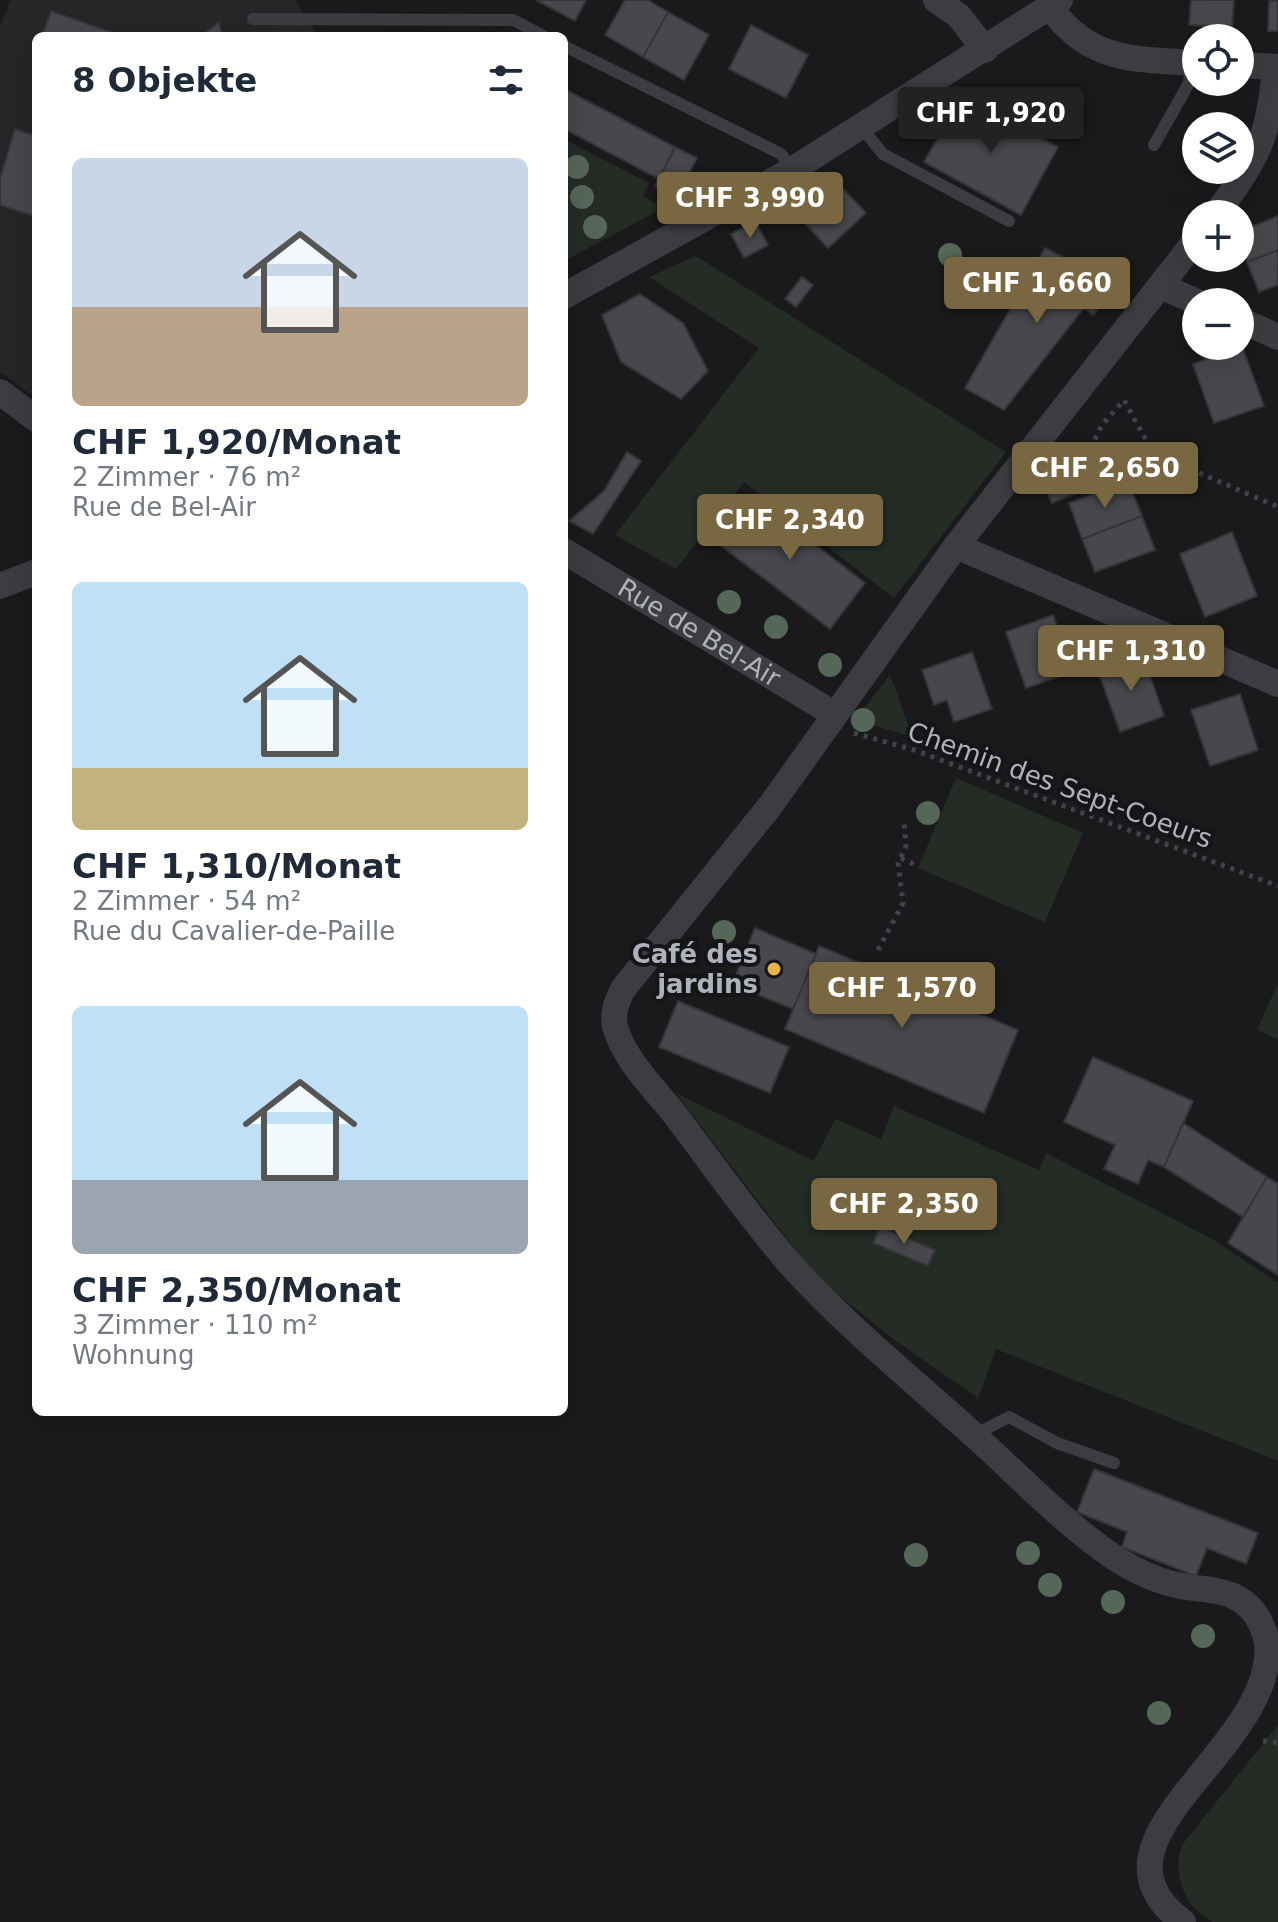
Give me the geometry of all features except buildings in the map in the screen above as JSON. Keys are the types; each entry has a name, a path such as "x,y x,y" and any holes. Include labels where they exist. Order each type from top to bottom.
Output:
{"street":[{"path":"936,0 959,16 985,50"},
{"path":"568,294 792,170 1055,3 1081,41 1105,54 1182,61"},
{"path":"1226,200 1258,154 1268,126 1276,67 1254,66"},
{"path":"1182,258 956,546 770,806 623,989 615,1006 614,1024 633,1059 790,1263 974,1435 1071,1524 1113,1556 1155,1579 1219,1591 1240,1600 1262,1623 1272,1670 1266,1696 1242,1738 1171,1818 1159,1838 1153,1861 1154,1882 1162,1900 1183,1922"},
{"path":"1161,286 1182,295"},
{"path":"1254,326 1278,337"},
{"path":"0,392 32,416"},
{"path":"956,546 1278,684"},
{"name":"Rue de Bel-Air","path":"568,554 831,719"},
{"path":"0,586 32,574"}],"lane":[{"path":"253,19 513,20 536,32"},
{"path":"568,48 781,154 792,170"},
{"path":"1154,145 1182,95"},
{"path":"861,127 883,154 1009,221"},
{"path":"974,1435 1009,1417 1057,1443 1114,1463"}],"path":[{"path":"1081,466 1102,425 1124,400 1153,453 1278,507"},
{"name":"Chemin des Sept-Coeurs","path":"831,719 1278,886"},
{"path":"878,950 903,903 901,858 906,846 904,823"},
{"path":"901,858 918,866"}],"shaded area":[{"path":"10,0 296,0 314,32 32,32 32,395 0,372 0,27"},
{"path":"568,141 649,183 643,196 663,208 568,259"},
{"path":"696,256 1006,452 894,598 744,482 676,569 615,535 759,348 649,277"},
{"path":"890,675 913,737 859,721 860,714"},
{"path":"956,778 1083,833 1045,922 918,868"},
{"path":"1278,983 1278,1039 1257,1030"},
{"path":"676,1093 814,1161 835,1119 881,1139 894,1106 1039,1170 1046,1153 1212,1239 1278,1283 1278,1461 996,1349 978,1398 896,1341 816,1277"},
{"path":"1278,1725 1278,1922 1213,1922 1195,1908 1183,1889 1179,1867 1182,1845"}],"place":[{"name":"Café des jardins","path":"774,969"}]}
